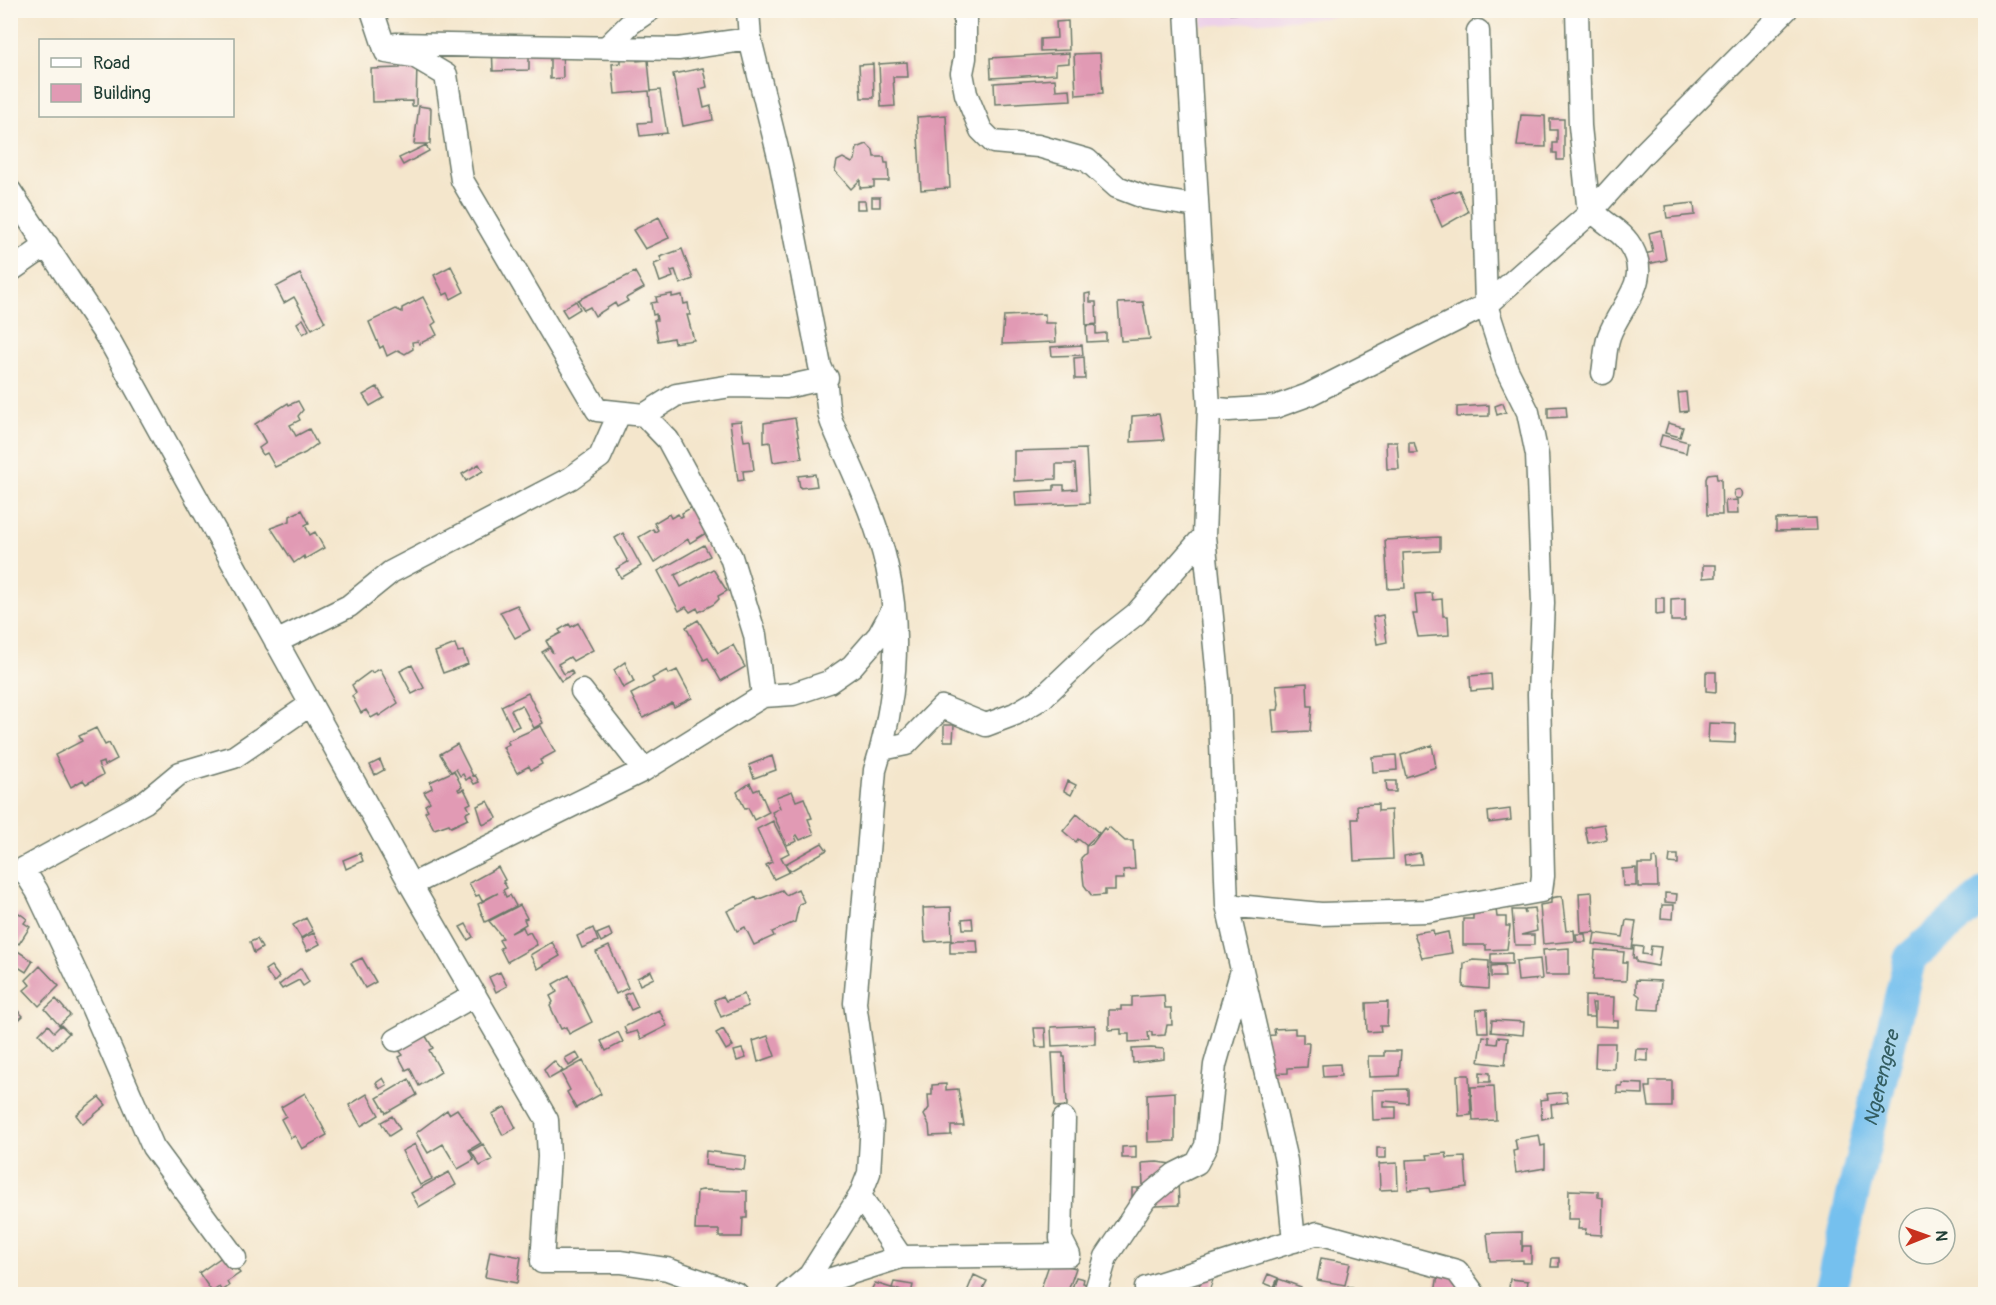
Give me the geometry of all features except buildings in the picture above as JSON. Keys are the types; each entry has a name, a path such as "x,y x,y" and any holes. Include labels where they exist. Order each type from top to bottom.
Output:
{"street":[{"path":"372,10 386,51 414,56 446,75 462,180 597,411 644,415 676,395 730,386 786,387 826,378"},
{"path":"608,46 631,23 650,10"},
{"path":"748,10 750,39 781,165 820,366 826,378 830,419 856,474 887,568 896,663 882,749 874,781 855,1003 872,1123 869,1173 860,1196 810,1275 791,1293"},
{"path":"965,10 965,58 962,73 966,94 981,130 993,142 1038,146 1087,160 1116,187 1146,198 1196,206"},
{"path":"1186,10 1209,408 1204,536 1219,688 1227,905 1286,1161 1294,1241"},
{"path":"1576,10 1580,126 1589,214"},
{"path":"1209,408 1229,410 1275,407 1308,395 1486,305 1527,272 1589,214 1650,146 1786,10"},
{"path":"1227,905 1321,914 1428,911 1541,891 1543,876 1539,694 1543,603 1537,455 1528,412 1507,370 1486,305 1478,31"},
{"path":"382,43 678,48 750,39"},
{"path":"10,191 111,343 411,885 546,1120 549,1157 542,1262 621,1262 667,1269 737,1294"},
{"path":"1589,214 1593,211 1626,240 1632,248 1638,276 1630,299 1609,337 1603,374"},
{"path":"10,271 47,246"},
{"path":"276,642 349,606 391,572 571,478 600,457 619,414"},
{"path":"644,415 668,440 731,557 755,635 763,696"},
{"path":"882,749 906,744 942,707 986,725 1015,714 1042,698 1103,640 1136,614 1204,536"},
{"path":"411,885 644,770 763,696 793,694 829,682 852,666 879,635 892,611"},
{"path":"582,691 644,770"},
{"path":"235,1258 153,1147 93,1009 23,868 145,802 180,773 234,757 311,704"},
{"path":"1095,1294 1106,1257 1145,1199 1175,1174 1197,1163 1206,1146 1215,1065 1243,969"},
{"path":"396,1041 475,995"},
{"path":"791,1293 901,1257 1069,1255 1061,1239 1064,1119"},
{"path":"860,1196 901,1257"},
{"path":"1146,1288 1318,1233 1457,1271 1474,1294"}],"shaded area":[{"path":"1201,10 1426,11 1202,26"}],"waterway":[{"name":"Ngerengere","path":"1829,1294 1910,958 1986,893"}]}
